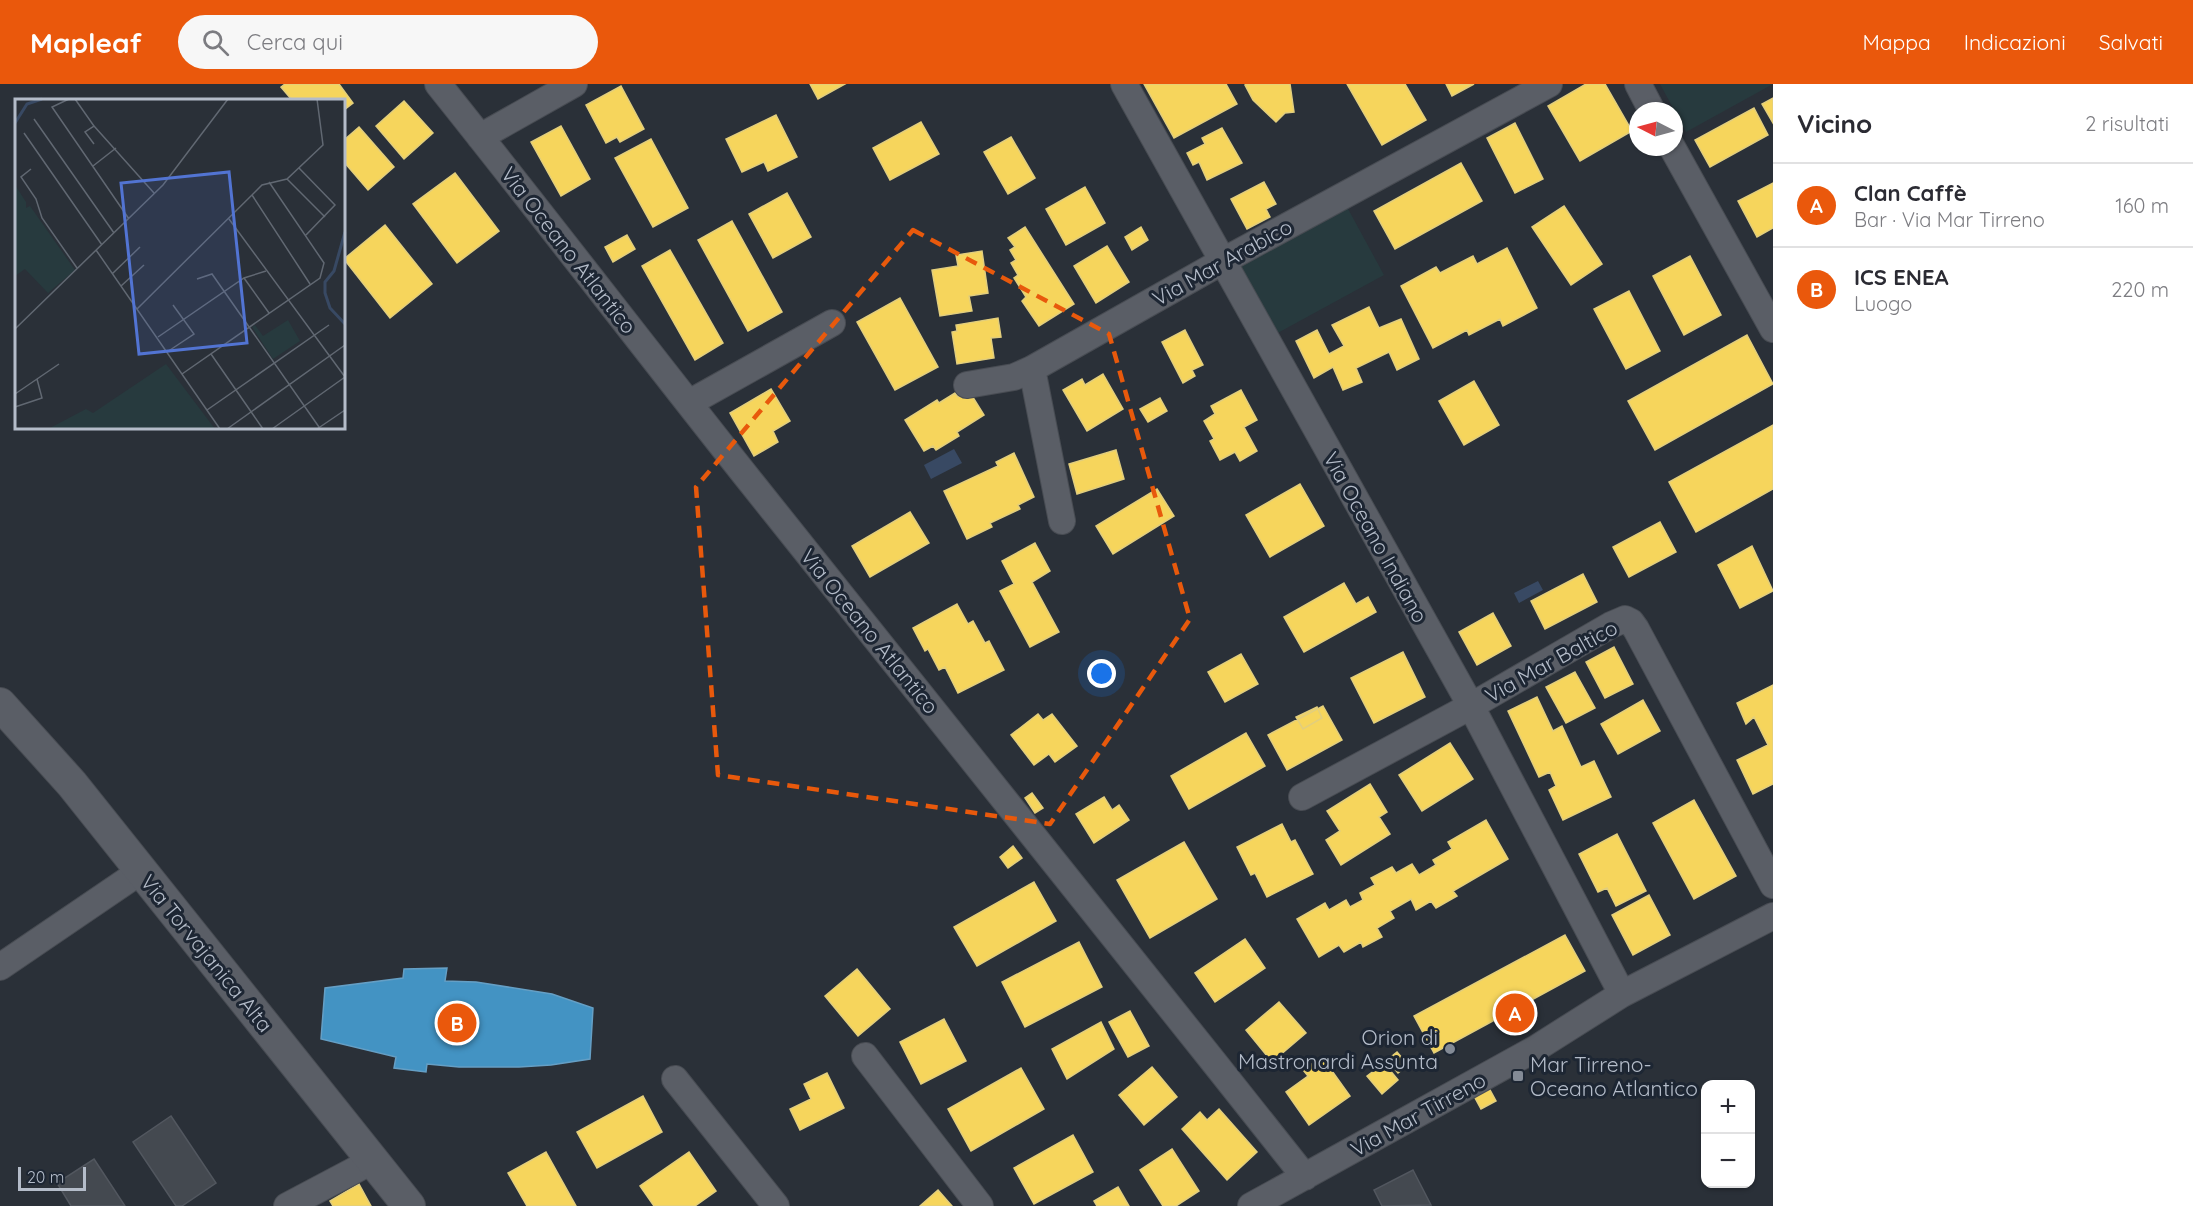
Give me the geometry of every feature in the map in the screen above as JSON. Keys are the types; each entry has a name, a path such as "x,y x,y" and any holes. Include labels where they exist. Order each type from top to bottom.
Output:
{"street":[{"name":"Via Oceano Atlantico","path":"438,84 1305,1177"},
{"path":"480,137 574,84"},
{"name":"Via Oceano Indiano","path":"1124,84 1470,706 1622,994"},
{"name":"Via Mar Arabico","path":"967,385 1014,376 1032,369 1223,261 1549,84"},
{"path":"1638,84 1647,102"},
{"path":"1677,156 1773,329"},
{"path":"689,403 831,323"},
{"path":"1032,369 1062,521"},
{"name":"Via Mar Baltico","path":"1302,797 1625,619 1631,622 1773,885"},
{"name":"Via Torvajanica Alta","path":"0,704 66,777 409,1206"},
{"path":"0,967 141,871"},
{"name":"Via Mar Tirreno","path":"1251,1206 1535,1049 1622,994 1773,916"},
{"path":"865,1056 980,1206"},
{"path":"675,1079 776,1206"},
{"path":"287,1206 372,1161"}],"highlighted area":[{"path":"913,230 1109,334 1190,619 1050,824 718,775 696,487"}],"green space":[{"path":"1660,84 1773,84 1686,132 1683,126 1683,102 1670,102"},
{"path":"1347,207 1384,275 1274,335 1237,267"}],"water":[{"path":"954,449 962,463 931,479 924,465"},
{"path":"1538,581 1543,590 1519,603 1514,593"}],"building: Abitazioni":[{"path":"285,84 339,84 353,103 345,109 345,99 291,99 281,87"},
{"path":"810,84 845,84 818,99"},
{"path":"1144,84 1226,84 1237,104 1174,138"},
{"path":"1290,84 1294,112 1285,113 1276,122 1253,100 1245,85"},
{"path":"1347,84 1405,84 1426,120 1382,145"},
{"path":"1446,84 1474,84 1452,96"},
{"path":"1586,84 1605,84 1629,126 1629,133 1580,161 1548,106"},
{"path":"621,86 644,129 620,142 617,137 606,143 586,105"},
{"path":"1773,98 1773,123 1762,104"},
{"path":"404,101 433,133 404,159 376,126"},
{"path":"1754,108 1768,135 1710,167 1695,140"},
{"path":"776,115 797,157 768,171 764,162 742,172 726,139"},
{"path":"921,122 939,154 890,180 873,148"},
{"path":"1515,123 1543,179 1515,193 1487,138"},
{"path":"561,126 590,179 561,196 531,142"},
{"path":"359,127 394,167 368,190 345,163 345,139"},
{"path":"1222,128 1242,163 1207,180 1199,162 1193,165 1187,153 1205,144 1202,138"},
{"path":"1011,137 1035,178 1008,194 984,152"},
{"path":"651,139 688,208 653,227 615,158"},
{"path":"1461,163 1482,201 1395,249 1374,211"},
{"path":"455,173 499,231 457,263 413,204"},
{"path":"1264,182 1276,204 1266,209 1270,217 1247,229 1231,199"},
{"path":"1773,183 1773,228 1757,237 1738,201"},
{"path":"1085,187 1105,223 1066,245 1046,209"},
{"path":"787,193 811,237 773,258 749,214"},
{"path":"1564,206 1602,264 1571,285 1532,227"},
{"path":"732,221 782,312 748,331 698,240"},
{"path":"385,225 432,284 390,318 345,258"},
{"path":"1025,227 1074,304 1039,326 1022,301 1026,297 1014,278 1018,275 1011,263 1016,260 1010,250 1015,247 1008,238"},
{"path":"1141,227 1148,240 1132,250 1125,237"},
{"path":"627,235 635,249 613,262 605,247"},
{"path":"1107,246 1129,282 1096,303 1074,266"},
{"path":"1507,248 1537,308 1503,326 1500,319 1469,335 1467,330 1433,348 1401,286 1436,267 1440,273 1473,256 1477,264"},
{"path":"670,250 723,343 695,360 642,266"},
{"path":"982,251 988,293 969,296 972,311 940,316 932,270 958,266 956,255"},
{"path":"1690,256 1721,315 1684,335 1653,276"},
{"path":"1629,291 1660,351 1626,369 1594,309"},
{"path":"900,298 938,367 895,390 857,322"},
{"path":"1369,307 1379,328 1401,319 1419,359 1397,370 1389,352 1356,368 1362,382 1343,390 1333,367 1314,378 1296,341 1317,330 1329,354 1344,346 1332,325"},
{"path":"998,318 1001,337 991,338 994,358 957,364 952,332 957,331 956,325"},
{"path":"1185,330 1203,365 1192,370 1195,376 1183,383 1162,342"},
{"path":"1747,335 1773,384 1655,450 1628,401"},
{"path":"1103,374 1123,409 1087,431 1063,390 1082,379 1085,385"},
{"path":"1474,381 1499,425 1464,445 1439,401"},
{"path":"771,389 790,421 773,431 778,442 754,456 730,413"},
{"path":"1241,390 1257,420 1244,427 1257,451 1240,461 1235,452 1220,460 1210,441 1214,439 1204,421 1215,414 1211,406"},
{"path":"969,391 984,415 957,432 959,436 936,450 933,446 924,451 905,420 937,400 939,403 955,393 958,397"},
{"path":"1160,398 1167,411 1148,422 1140,409"},
{"path":"1773,425 1773,489 1696,532 1669,482"},
{"path":"1116,450 1124,479 1077,494 1069,464"},
{"path":"1014,453 1034,497 1018,505 1020,509 990,523 992,527 967,539 944,491 998,466 996,462"},
{"path":"1300,484 1324,526 1270,557 1246,515"},
{"path":"1157,489 1174,516 1113,554 1096,526"},
{"path":"910,512 929,543 870,577 852,546"},
{"path":"1660,522 1676,552 1629,577 1613,547"},
{"path":"1035,543 1050,571 1032,582 1059,632 1030,647 1000,591 1014,584 1002,561"},
{"path":"1752,546 1773,591 1740,608 1718,565"},
{"path":"1583,574 1597,602 1545,629 1531,601"},
{"path":"1344,583 1356,604 1368,597 1376,612 1304,652 1284,617"},
{"path":"957,604 968,624 973,621 985,643 989,641 1004,670 958,693 945,667 939,670 928,649 925,651 913,628"},
{"path":"1493,613 1511,646 1477,665 1459,632"},
{"path":"1614,647 1633,684 1605,698 1586,662"},
{"path":"1403,652 1425,697 1374,723 1351,678"},
{"path":"1241,654 1258,684 1225,702 1208,672"},
{"path":"1575,672 1595,708 1566,723 1546,687"},
{"path":"1773,685 1773,784 1753,794 1737,760 1768,745 1754,717 1746,724 1737,703"},
{"path":"1537,697 1553,731 1562,726 1581,767 1594,761 1611,797 1563,820 1549,790 1556,786 1550,772 1539,777 1508,711"},
{"path":"1643,700 1660,731 1618,754 1601,724"},
{"path":"1323,706 1342,740 1287,770 1268,735"},
{"path":"1317,707 1322,718 1303,729 1296,717"},
{"path":"1038,714 1043,720 1052,714 1077,746 1055,762 1049,754 1034,765 1011,735"},
{"path":"1246,733 1265,766 1189,809 1171,776"},
{"path":"1450,743 1473,779 1422,811 1399,775"},
{"path":"1370,784 1387,812 1379,817 1390,834 1341,865 1326,840 1340,831 1327,811"},
{"path":"1032,793 1043,808 1035,813 1025,798"},
{"path":"1104,797 1112,810 1119,805 1129,820 1094,843 1076,814"},
{"path":"1694,800 1736,876 1694,899 1653,823"},
{"path":"1486,820 1508,859 1453,891 1457,896 1436,908 1431,901 1416,910 1411,899 1390,911 1394,918 1377,928 1382,937 1363,947 1361,942 1344,952 1339,945 1319,957 1297,919 1325,903 1329,910 1346,900 1350,907 1363,900 1360,893 1375,885 1371,878 1392,867 1396,873 1412,864 1419,875 1436,865 1433,860 1452,849 1448,842"},
{"path":"1282,824 1291,842 1295,840 1313,874 1267,897 1255,873 1251,875 1237,847"},
{"path":"1617,834 1646,891 1616,906 1607,888 1598,892 1579,854"},
{"path":"1184,842 1217,899 1150,938 1117,880"},
{"path":"1013,846 1022,858 1008,868 1000,857"},
{"path":"1034,882 1056,921 977,966 954,927"},
{"path":"1649,895 1670,935 1633,955 1612,915"},
{"path":"1565,935 1585,971 1434,1053 1414,1016"},
{"path":"1245,939 1265,968 1215,1002 1195,973"},
{"path":"1079,942 1102,987 1025,1027 1002,982"},
{"path":"857,969 890,1009 858,1036 825,996"},
{"path":"1279,1002 1306,1033 1272,1062 1246,1030"},
{"path":"1130,1011 1149,1046 1128,1057 1109,1022"},
{"path":"944,1019 966,1061 921,1084 900,1042"},
{"path":"1101,1022 1114,1049 1067,1079 1052,1049"},
{"path":"1397,1052 1408,1065 1398,1073 1387,1060"},
{"path":"1322,1057 1350,1096 1309,1125 1286,1092 1308,1076 1303,1070"},
{"path":"1384,1063 1398,1080 1382,1094 1367,1076"},
{"path":"1152,1067 1177,1097 1144,1125 1119,1095"},
{"path":"1021,1068 1044,1109 971,1151 948,1109"},
{"path":"827,1073 844,1108 800,1130 790,1109 811,1099 804,1084"},
{"path":"1489,1088 1496,1101 1481,1109 1474,1096"},
{"path":"643,1096 662,1132 597,1168 577,1132"},
{"path":"1219,1109 1257,1152 1227,1180 1182,1129 1200,1112 1207,1120"},
{"path":"1073,1135 1093,1172 1034,1204 1014,1168"},
{"path":"1172,1149 1199,1191 1176,1206 1163,1206 1140,1170"},
{"path":"546,1152 576,1206 527,1206 508,1173"},
{"path":"689,1152 716,1191 695,1206 654,1206 640,1186"},
{"path":"359,1184 371,1206 333,1206 330,1201"},
{"path":"1118,1187 1129,1206 1097,1206 1094,1201"},
{"path":"938,1190 952,1206 920,1206"}],"building: Scuole":[{"path":"447,968 445,981 476,982 552,994 593,1008 590,1059 519,1067 459,1067 427,1064 426,1072 394,1068 396,1057 321,1039 325,988 403,978 404,969"}],"building: Altro":[{"path":"171,1116 216,1183 182,1206 176,1206 133,1142"},
{"path":"94,1159 125,1206 71,1206 57,1183"},
{"path":"1413,1170 1431,1205 1382,1206 1374,1190"}],"place":[{"name":"Clan Caffè","path":"1515,1013"},
{"name":"ICS ENEA","path":"457,1023"},
{"name":"Orion di Mastronardi Assunta","path":"1450,1049"},
{"name":"Mar Tirreno- Oceano Atlantico","path":"1518,1076"}]}
